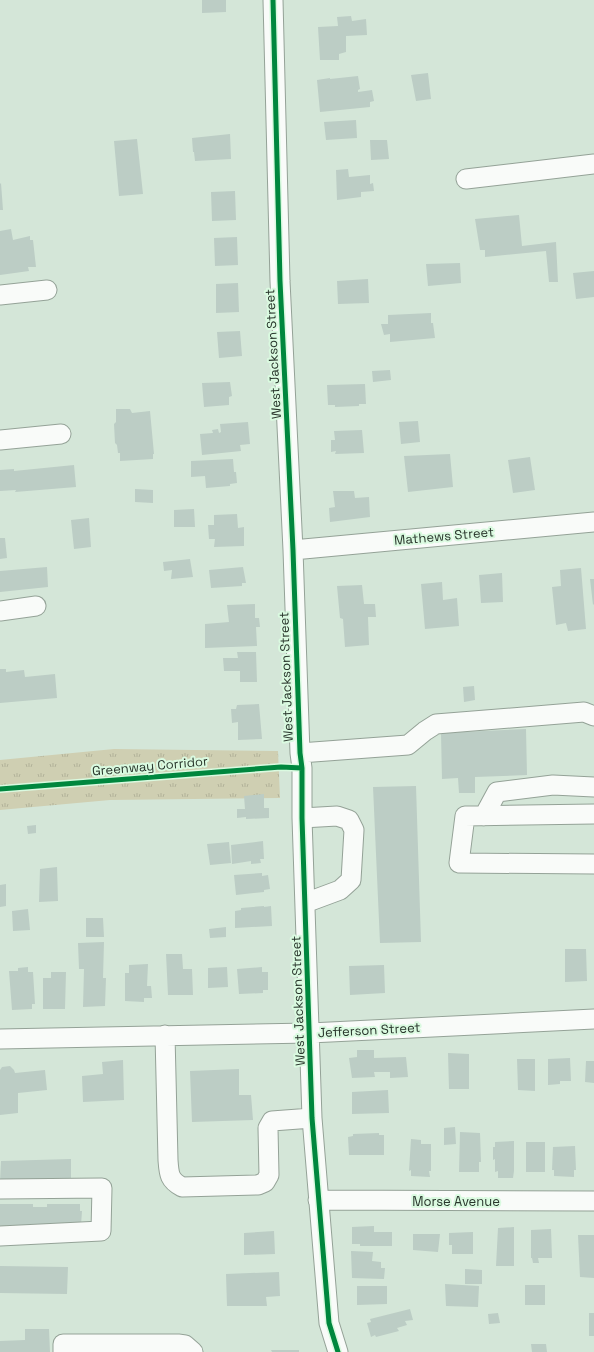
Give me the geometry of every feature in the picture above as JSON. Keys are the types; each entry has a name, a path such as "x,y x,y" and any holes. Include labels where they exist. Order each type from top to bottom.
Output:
{"street":[{"name":"West Jackson Street","path":"273,0 280,280 293,550 300,753 302,768 302,818 312,1118 329,1323 338,1352"},
{"path":"466,179 594,164"},
{"path":"0,295 46,290"},
{"path":"0,440 60,434"},
{"name":"Mathews Street","path":"293,550 594,522"},
{"path":"0,611 36,606"},
{"path":"300,753 408,745 436,724 584,712 594,716"},
{"path":"484,816 497,792 553,785 594,786"},
{"path":"594,814 465,816 459,863 594,864"},
{"path":"302,818 337,816 349,820 354,830 351,880 340,890 305,903"},
{"name":"Jefferson Street","path":"0,1039 310,1033 594,1019"},
{"path":"164,1035 169,1175 174,1183 182,1187 258,1185 265,1182 269,1175 268,1128 272,1121 312,1118"},
{"path":"0,1189 102,1188 101,1231 0,1236"},
{"name":"Morse Avenue","path":"318,1200 594,1202"},
{"path":"63,1352 64,1344 178,1344 185,1345 193,1352"}],"green space":[{"path":"114,749 278,751 280,798 110,800 0,810 0,760"}],"building":[{"path":"202,0 226,0 226,12 202,13"},
{"path":"351,16 352,21 366,19 367,35 346,36 346,52 339,54 339,60 320,60 318,27 338,26 337,17"},
{"path":"428,73 431,99 416,101 411,75"},
{"path":"358,76 360,89 358,92 372,90 374,101 370,102 370,107 320,112 317,80"},
{"path":"356,120 357,138 326,140 324,122"},
{"path":"230,134 231,159 195,161 192,138"},
{"path":"137,139 143,194 119,196 114,141"},
{"path":"370,140 387,140 389,159 371,160"},
{"path":"348,169 349,177 370,175 370,184 373,183 374,191 361,192 361,197 337,200 336,170"},
{"path":"1,183 3,210 0,210"},
{"path":"235,191 236,220 212,221 211,192"},
{"path":"519,215 522,246 556,242 558,282 549,282 546,251 485,257 485,250 480,250 475,219"},
{"path":"11,229 13,240 30,236 30,240 33,240 36,267 28,267 29,271 0,275 0,231"},
{"path":"237,237 238,265 215,266 214,238"},
{"path":"460,263 461,283 428,286 426,264"},
{"path":"594,271 594,297 576,299 573,273"},
{"path":"368,279 369,303 338,304 337,281"},
{"path":"238,283 239,312 216,313 216,284"},
{"path":"431,313 431,323 433,323 435,338 390,342 390,334 384,335 381,324 388,324 388,315"},
{"path":"240,331 242,356 219,358 217,332"},
{"path":"390,370 391,380 373,382 372,371"},
{"path":"230,382 232,396 229,397 229,405 204,407 202,383"},
{"path":"365,384 366,404 359,404 359,406 335,407 335,405 328,405 327,385"},
{"path":"116,409 130,409 132,413 150,411 154,454 153,459 120,461 120,453 118,453 117,445 115,443 114,424 116,422"},
{"path":"418,421 420,442 401,444 399,422"},
{"path":"248,422 250,444 240,445 241,451 202,455 200,434 213,433 212,430 218,429 219,433 221,432 220,424"},
{"path":"362,430 364,453 335,454 336,451 331,452 331,440 335,440 334,431"},
{"path":"450,454 453,487 408,492 404,456"},
{"path":"530,457 535,490 513,493 508,460"},
{"path":"233,459 237,483 230,484 230,486 206,488 205,476 191,477 191,461"},
{"path":"74,465 76,487 15,492 16,490 0,491 0,470 14,469 14,471"},
{"path":"135,489 153,490 153,503 135,502"},
{"path":"333,491 354,491 355,498 369,497 370,517 330,522 329,508 335,507"},
{"path":"194,509 195,527 174,527 174,510"},
{"path":"237,514 238,528 244,527 244,546 214,547 215,539 209,539 208,525 214,525 214,515"},
{"path":"89,518 91,547 74,549 71,520"},
{"path":"0,538 5,538 7,558 0,559"},
{"path":"190,559 193,577 171,579 172,570 164,571 163,562"},
{"path":"47,567 48,587 0,592 0,571"},
{"path":"243,567 246,583 242,583 242,586 211,588 209,570"},
{"path":"581,568 586,629 568,631 566,623 556,625 552,587 561,586 560,570"},
{"path":"502,573 503,602 481,603 479,575"},
{"path":"590,579 594,579 593,605"},
{"path":"442,582 443,600 457,598 459,626 425,629 421,584"},
{"path":"362,585 364,604 375,604 376,617 368,617 369,645 345,647 343,619 340,618 337,586"},
{"path":"255,604 255,618 259,618 260,627 256,627 257,646 205,648 205,624 229,622 227,605"},
{"path":"237,652 256,652 257,682 240,682 240,671 224,671 223,658 238,658"},
{"path":"0,669 6,669 6,672 24,670 25,677 55,674 57,698 0,703"},
{"path":"474,686 475,700 464,702 463,687"},
{"path":"259,704 262,739 238,740 238,722 232,723 231,709 236,709 237,705"},
{"path":"526,729 527,775 475,777 475,793 459,793 458,778 442,779 441,733"},
{"path":"416,786 421,942 380,943 373,787"},
{"path":"264,794 264,808 269,808 269,818 237,818 237,809 245,809 244,796"},
{"path":"36,825 36,833 28,834 27,826"},
{"path":"263,841 264,859 260,859 261,863 251,864 251,861 232,864 231,845"},
{"path":"229,842 231,863 210,865 207,844"},
{"path":"57,867 58,901 39,902 40,869"},
{"path":"262,873 262,876 268,875 270,889 264,890 264,892 236,895 234,875"},
{"path":"6,884 6,906 0,907 0,885"},
{"path":"271,906 272,926 235,928 235,911 241,910 241,908"},
{"path":"28,909 30,930 13,931 12,911"},
{"path":"86,918 103,918 104,937 86,937"},
{"path":"226,927 226,937 210,938 209,929"},
{"path":"104,942 103,978 106,978 105,1006 83,1007 84,969 79,969 78,943"},
{"path":"565,949 586,949 587,981 565,982"},
{"path":"166,954 182,954 183,969 192,969 193,995 168,995"},
{"path":"148,964 147,986 151,986 152,998 144,998 144,1002 125,1001 125,973 129,973 129,965"},
{"path":"384,965 385,993 350,995 349,966"},
{"path":"28,967 28,972 33,972 35,1004 32,1004 32,1009 12,1010 9,971 18,971 18,968"},
{"path":"227,967 228,987 208,988 208,968"},
{"path":"262,967 262,972 268,972 268,990 263,990 263,993 239,994 237,969"},
{"path":"51,972 66,972 65,1009 43,1009 43,978 51,978"},
{"path":"357,1050 374,1050 374,1058 406,1057 408,1077 390,1078 390,1072 374,1072 375,1077 352,1078 349,1058 357,1057"},
{"path":"448,1053 469,1054 469,1089 449,1089"},
{"path":"570,1058 571,1081 560,1081 560,1084 548,1085 548,1059"},
{"path":"517,1059 535,1059 535,1091 518,1090"},
{"path":"123,1060 124,1100 83,1102 82,1076 103,1074 102,1062"},
{"path":"586,1061 594,1061 594,1083 585,1082"},
{"path":"10,1066 15,1073 45,1070 47,1090 18,1093 18,1113 0,1115 0,1070 2,1067"},
{"path":"239,1069 239,1095 251,1095 253,1120 192,1122 190,1071"},
{"path":"388,1090 389,1113 352,1114 352,1092"},
{"path":"455,1127 456,1144 444,1145 444,1128"},
{"path":"460,1132 480,1133 481,1162 479,1162 479,1172 459,1172"},
{"path":"379,1133 379,1135 384,1135 384,1155 349,1155 348,1137 353,1136 353,1134"},
{"path":"411,1139 421,1140 421,1144 431,1144 430,1177 411,1176 411,1170 409,1171"},
{"path":"514,1141 513,1178 498,1178 498,1171 495,1172 495,1159 493,1160 493,1147 495,1147 495,1142"},
{"path":"526,1142 545,1142 545,1172 526,1172"},
{"path":"575,1146 576,1170 574,1170 574,1177 554,1176 554,1170 552,1170 553,1147"},
{"path":"71,1159 71,1181 0,1182 1,1161"},
{"path":"0,1204 33,1204 33,1207 47,1207 47,1204 80,1204 80,1211 82,1211 81,1225 33,1224 33,1226 10,1228 11,1226 0,1226"},
{"path":"374,1226 374,1232 392,1232 392,1246 360,1246 360,1244 352,1244 352,1227"},
{"path":"514,1227 514,1266 496,1266 498,1228"},
{"path":"551,1229 552,1258 538,1258 539,1263 533,1263 531,1258 531,1230"},
{"path":"274,1231 275,1254 244,1255 244,1233"},
{"path":"473,1232 473,1254 452,1254 452,1245 449,1245 449,1233"},
{"path":"413,1234 440,1234 438,1252 413,1250"},
{"path":"578,1235 594,1235 594,1278 580,1277"},
{"path":"351,1251 373,1252 372,1261 381,1262 381,1268 385,1268 384,1279 352,1278"},
{"path":"0,1266 68,1267 67,1294 0,1293"},
{"path":"465,1269 482,1270 482,1284 465,1284"},
{"path":"279,1272 280,1296 266,1297 267,1306 227,1306 226,1274"},
{"path":"445,1284 479,1286 478,1307 446,1306"},
{"path":"525,1285 545,1285 545,1305 525,1305"},
{"path":"357,1286 387,1286 387,1304 357,1305"},
{"path":"410,1309 413,1320 405,1321 407,1325 397,1328 399,1331 371,1337 367,1323 371,1322 370,1319"},
{"path":"498,1313 500,1323 489,1324 488,1314"},
{"path":"589,1313 594,1313 594,1336 589,1336"},
{"path":"25,1329 49,1329 50,1352 0,1352 0,1341 25,1340"},
{"path":"531,1344 546,1344 547,1352 532,1352"},
{"path":"271,1350 299,1350 299,1352 272,1352"}],"cycle path":[{"path":"273,0 280,281 293,550 300,753 302,768 302,818 312,1118 329,1323 338,1352"},
{"name":"Greenway Corridor","path":"0,789 281,767 302,768"}]}
